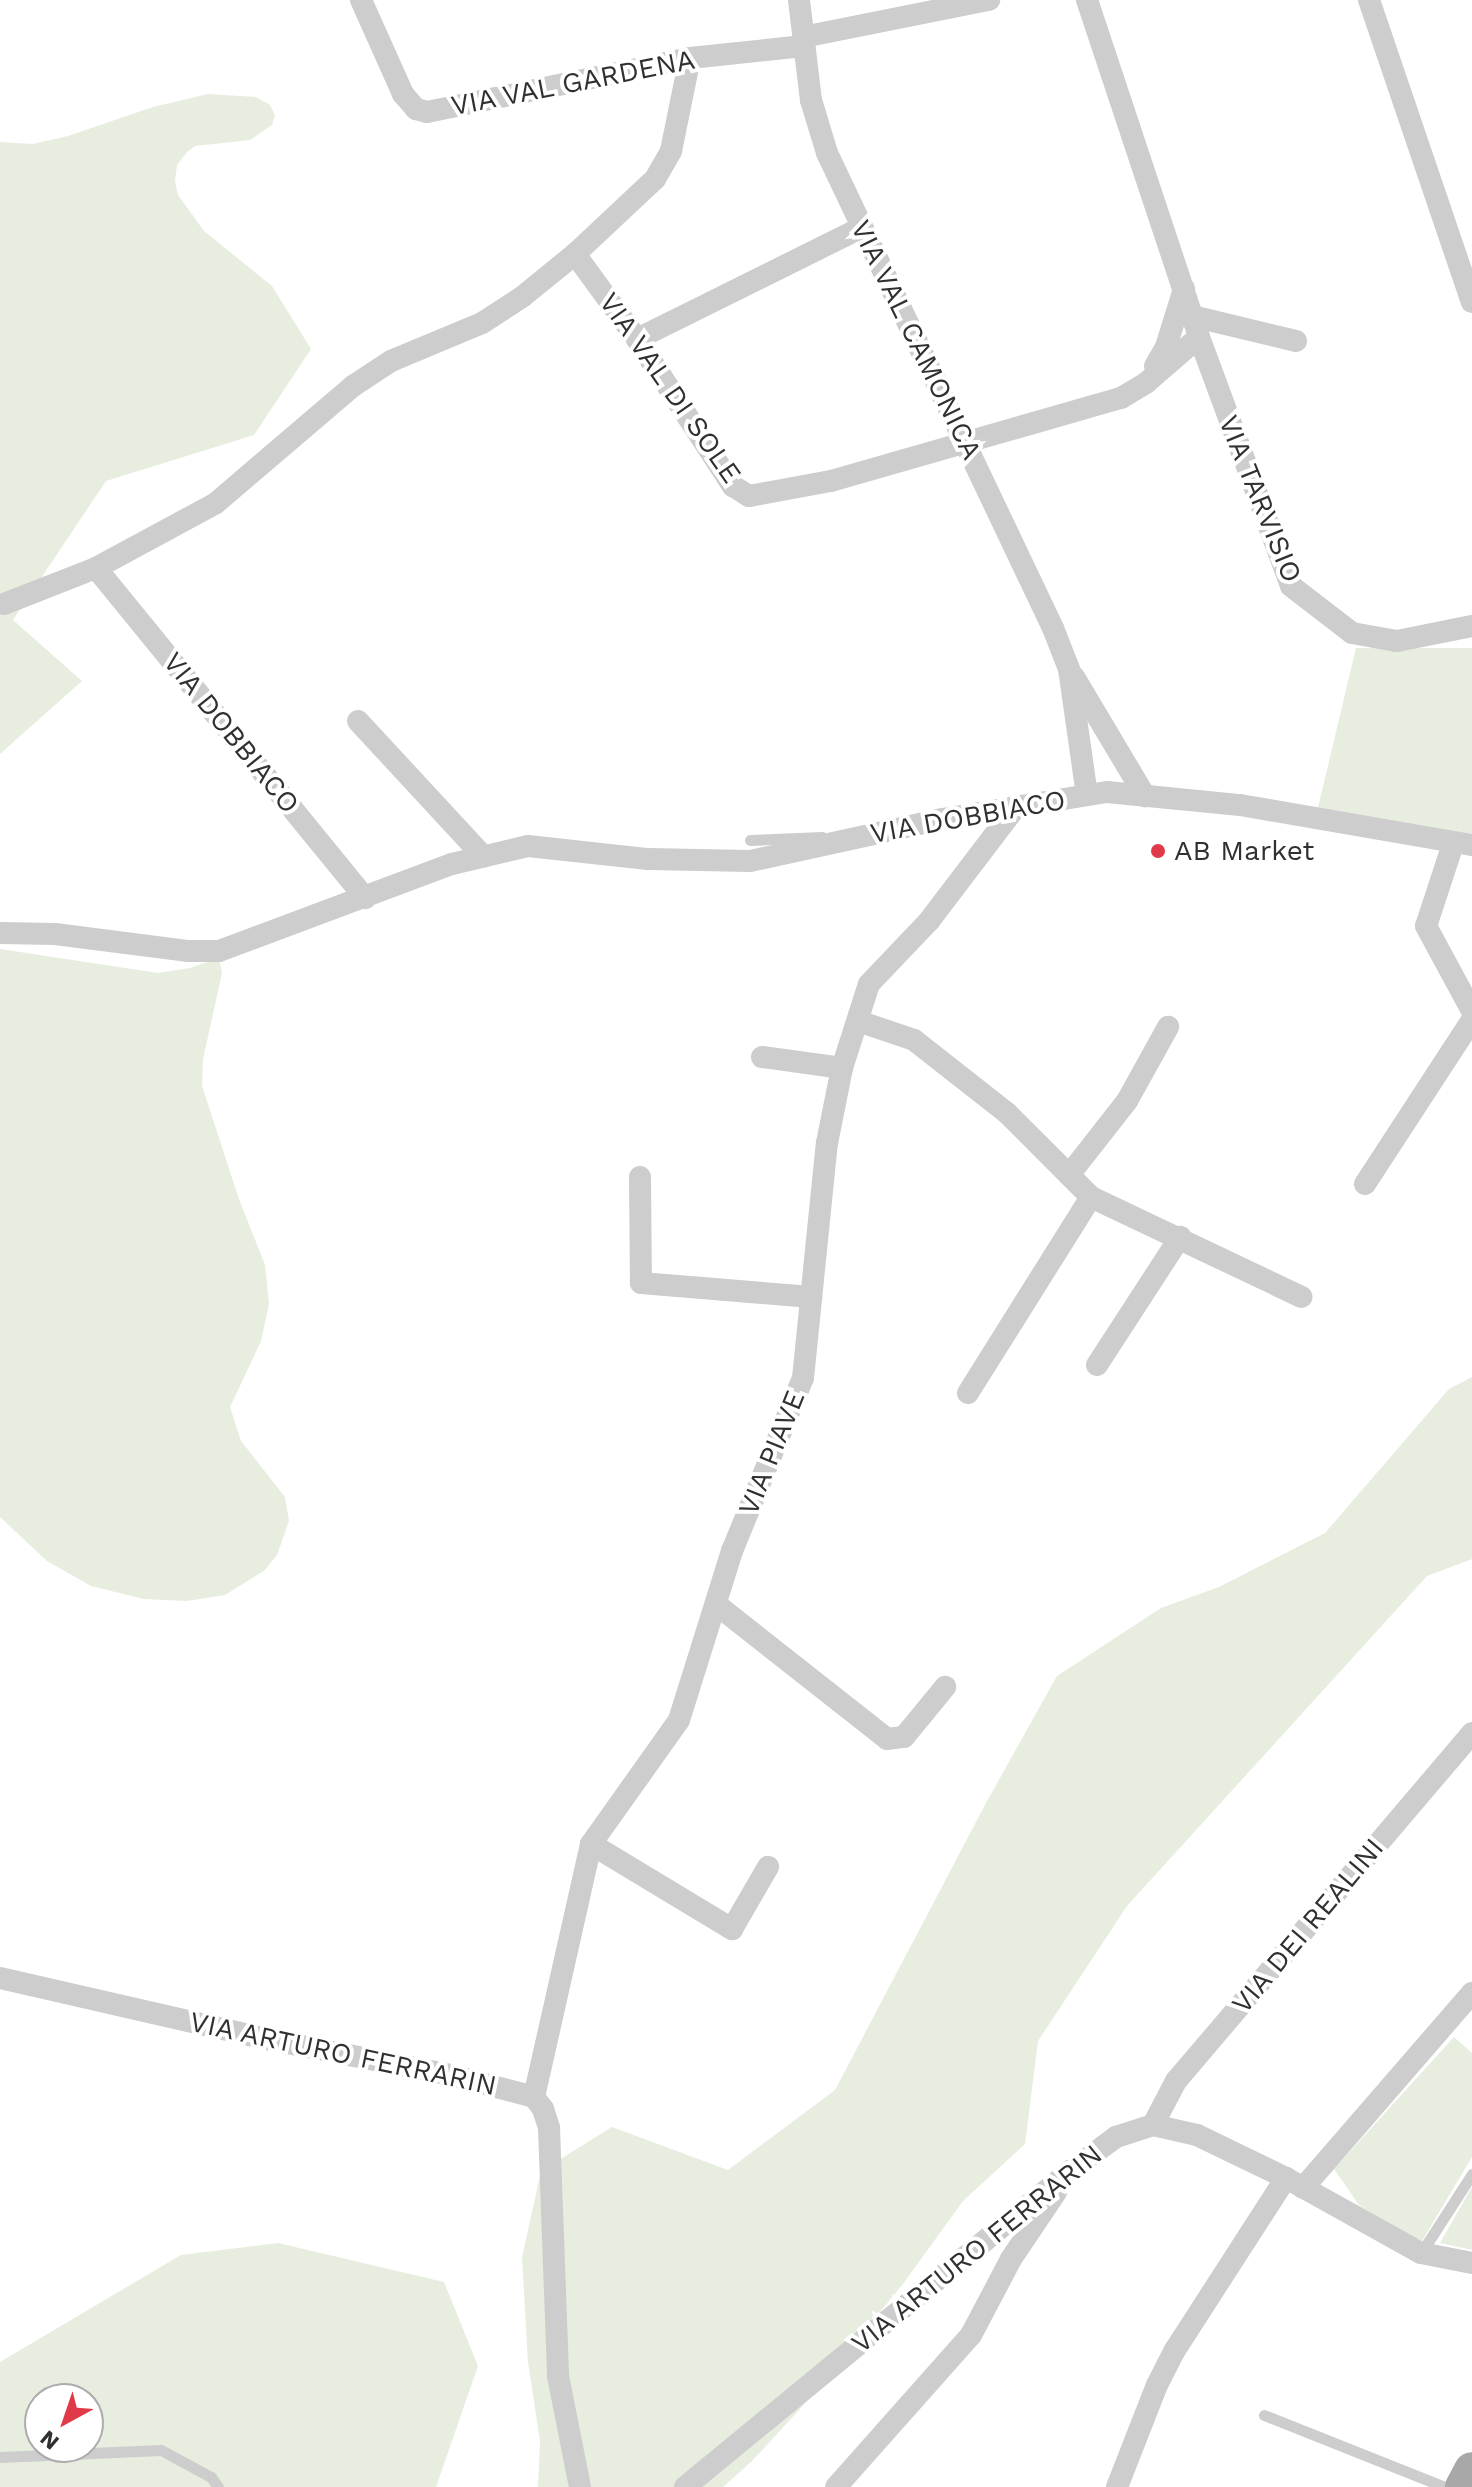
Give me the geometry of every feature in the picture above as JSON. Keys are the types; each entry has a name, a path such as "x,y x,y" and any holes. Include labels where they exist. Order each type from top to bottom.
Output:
{"main road":[{"path":"1463,2487 1472,2470"}],"street":[{"name":"VIA VAL GARDENA","path":"361,0 403,94 416,109 427,112 690,58 803,42 989,0"},
{"name":"VIA VAL CAMONICA","path":"799,0 811,100 827,153 967,444 1069,669 1145,796"},
{"name":"VIA TARVISIO","path":"1087,0 1196,327 1291,586 1352,633 1397,641 1472,626"},
{"path":"1369,0 1472,302"},
{"path":"4,604 96,568 216,503 353,386 391,361 482,323 522,297 575,254 655,179 671,151 690,58"},
{"path":"637,339 861,228"},
{"name":"VIA VAL DI SOLE","path":"575,254 637,339 733,486 749,496 831,481 1121,398 1146,383 1196,327"},
{"path":"1146,383 1166,347 1184,289"},
{"path":"1196,327 1296,341"},
{"name":"VIA DOBBIACO","path":"96,568 365,898"},
{"name":"VIA VAL CAMONICA","path":"1069,669 1087,795"},
{"path":"358,721 484,857"},
{"name":"VIA DOBBIACO","path":"0,933 55,934 187,951 219,951 452,864 528,846 648,859 750,861 855,838 1107,792 1240,805 1462,845 1426,926 1472,1011"},
{"name":"VIA PIAVE","path":"534,2097 591,1844 679,1720 732,1551 803,1378 827,1143 842,1068 869,984 929,921 1016,807"},
{"path":"1365,1184 1472,1020"},
{"path":"858,1021 914,1040 1007,1113 1091,1197 1302,1297"},
{"path":"1069,1175 1127,1101 1168,1027"},
{"path":"762,1057 842,1068"},
{"path":"640,1177 641,1283 811,1297"},
{"path":"968,1393 1091,1197"},
{"path":"1097,1365 1180,1237"},
{"path":"717,1605 887,1739 904,1737 945,1687"},
{"name":"VIA DEI REALINI","path":"1153,2125 1176,2081 1472,1733"},
{"path":"591,1844 732,1929 768,1867"},
{"name":"VIA ARTURO FERRARIN","path":"0,1978 261,2038 451,2075 534,2097 543,2109 549,2128 558,2376 580,2487"},
{"path":"1117,2487 1157,2385 1175,2350 1294,2183 1472,1993"},
{"path":"1153,2125 1197,2135 1294,2183 1421,2253 1472,2263"},
{"name":"VIA ARTURO FERRARIN","path":"685,2487 1070,2171 1116,2137 1153,2125"},
{"path":"836,2487 971,2335 1011,2259 1070,2171"}],"lane":[{"path":"750,840 855,838"},
{"path":"1421,2253 1472,2174"},
{"path":"1264,2415 1445,2487"},
{"path":"0,2457 161,2450 211,2477 218,2487"}],"shaded area":[{"path":"208,94 256,97 270,105 275,115 272,125 250,140 195,146 187,152 177,165 175,181 178,195 204,231 272,286 311,349 254,435 106,481 13,620 82,681 0,754 0,142 33,144 68,136 153,107"},
{"path":"1356,648 1472,648 1472,843 1316,816"},
{"path":"0,949 158,973 190,968 219,958 222,973 203,1059 202,1086 239,1199 265,1265 269,1304 261,1341 230,1407 241,1441 285,1497 289,1521 277,1555 265,1570 225,1595 187,1601 144,1599 91,1586 47,1561 0,1517"},
{"path":"1472,1377 1472,1559 1427,1576 1127,1906 1038,2041 1025,2144 963,2201 903,2284 800,2409 723,2487 538,2487 540,2441 528,2362 522,2258 541,2171 612,2127 728,2170 835,2090 986,1803 1057,1676 1161,1608 1219,1587 1325,1533 1449,1389"},
{"path":"1454,2037 1472,2053 1472,2157 1422,2241 1386,2225 1359,2205 1334,2169"},
{"path":"1472,2187 1472,2250 1440,2243"},
{"path":"278,2243 444,2282 478,2366 436,2487 0,2487 0,2362 181,2255"}],"place":[{"name":"AB Market","path":"1158,851"}]}
